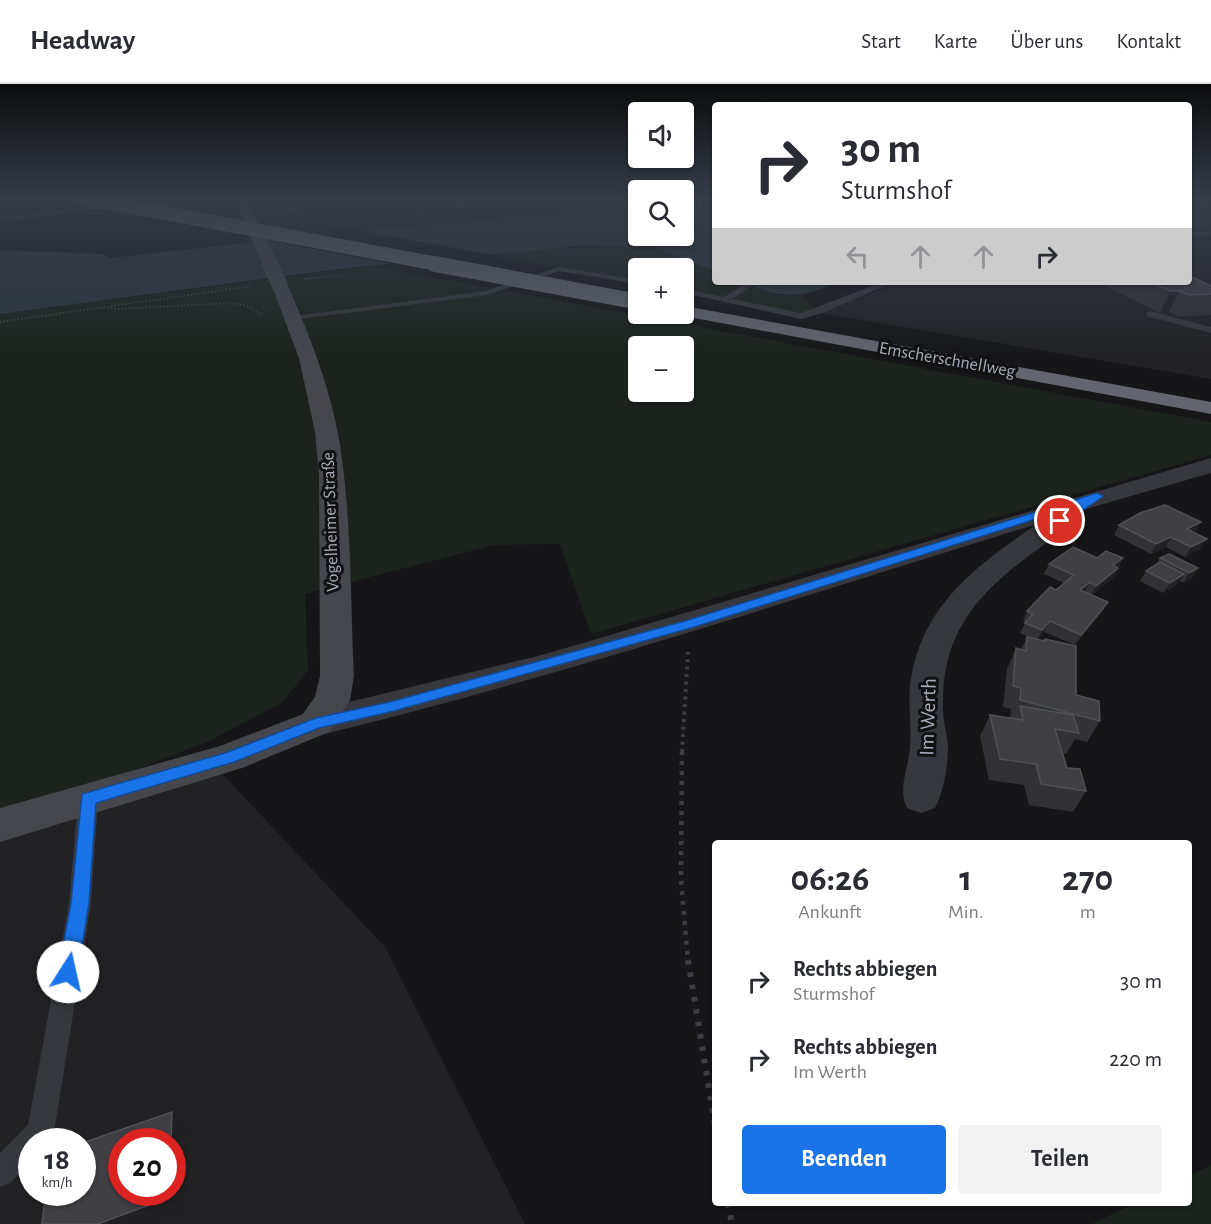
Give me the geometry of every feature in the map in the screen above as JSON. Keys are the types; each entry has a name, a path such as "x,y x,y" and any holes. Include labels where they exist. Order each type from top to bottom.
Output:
{"highway":[{"path":"368,251 628,300"},
{"path":"426,251 628,288"},
{"name":"Emscherschnellweg","path":"694,301 1211,408"},
{"name":"Emscherschnellweg","path":"694,313 1211,393"}],"street":[{"name":"Vogelheimer Straße","path":"264,251 280,286 279,317 312,368 326,432 331,473 338,676 332,700 316,723"},
{"path":"0,825 229,758 316,723 390,707 690,624 1097,496 1211,465"},
{"name":"Im Werth","path":"921,797 929,746 925,709 928,676 940,637 965,594 993,568 1097,496"}],"lane":[{"path":"279,317 487,293 559,269 628,280"},
{"path":"728,298 751,285"},
{"path":"694,293 728,298 801,316 820,311 883,285"},
{"path":"1150,314 1211,330"},
{"path":"0,1173 40,1132 80,903 88,799"}],"path":[{"path":"0,322 104,307 117,309 227,303 247,306 279,317"},
{"path":"690,624 682,733 680,812 683,911 693,999 712,1109"},
{"path":"729,1206 732,1224"}],"shaded area":[{"path":"0,251 102,254 110,258 172,251 524,251 355,267 0,314"},
{"path":"524,251 664,251 681,258 628,258 628,281 482,254"},
{"path":"664,251 712,251 712,270 694,263 694,258 681,258"},
{"path":"1192,251 1211,251 1211,379 821,313 891,285 1192,285"},
{"path":"694,263 712,270 712,285 751,285 778,295 800,295 821,313 795,312 694,294"},
{"path":"372,266 628,314 628,324 684,324 1211,422 1211,455 591,634 560,544 494,545 305,594 308,670 283,702 209,741 94,786 0,814 0,314"},
{"path":"750,285 832,285 813,292 790,295"},
{"path":"215,766 385,947 525,1224 0,1224 0,829"},
{"path":"1211,1165 1211,1224 1092,1224 1129,1206 1192,1206 1192,1175"}],"pier":[{"path":"325,251 474,251 501,256 401,266"}],"building":[{"path":"1192,277 1211,286 1211,294 1189,295 1179,291 1170,291 1157,285 1192,285"},
{"path":"1165,505 1201,522 1187,529 1207,539 1191,547 1171,537 1156,544 1119,525 1140,513"},
{"path":"1073,547 1097,558 1106,551 1123,558 1113,565 1118,568 1096,586 1090,582 1080,590 1108,602 1081,635 1050,621 1042,630 1025,623 1033,614 1027,611 1050,587 1056,590 1074,575 1049,564"},
{"path":"1169,554 1198,568 1189,573 1160,558"},
{"path":"1160,562 1184,574 1170,583 1146,571"},
{"path":"1027,637 1076,646 1076,695 1099,701 1100,721 1020,700 1021,688 1013,686 1016,648 1026,651"},
{"path":"1020,706 1073,715 1079,733 1055,729 1067,768 1080,769 1086,791 1041,784 1036,764 1000,759 990,715 1023,720"},
{"path":"172,1112 171,1128 126,1128"},
{"path":"108,1134 108,1206 146,1206 98,1224 42,1224 44,1206 96,1206 96,1138"}],"route":[{"path":"68,972 80,903 88,799 229,758 316,723 390,707 690,624 1097,496 1060,521"}]}
